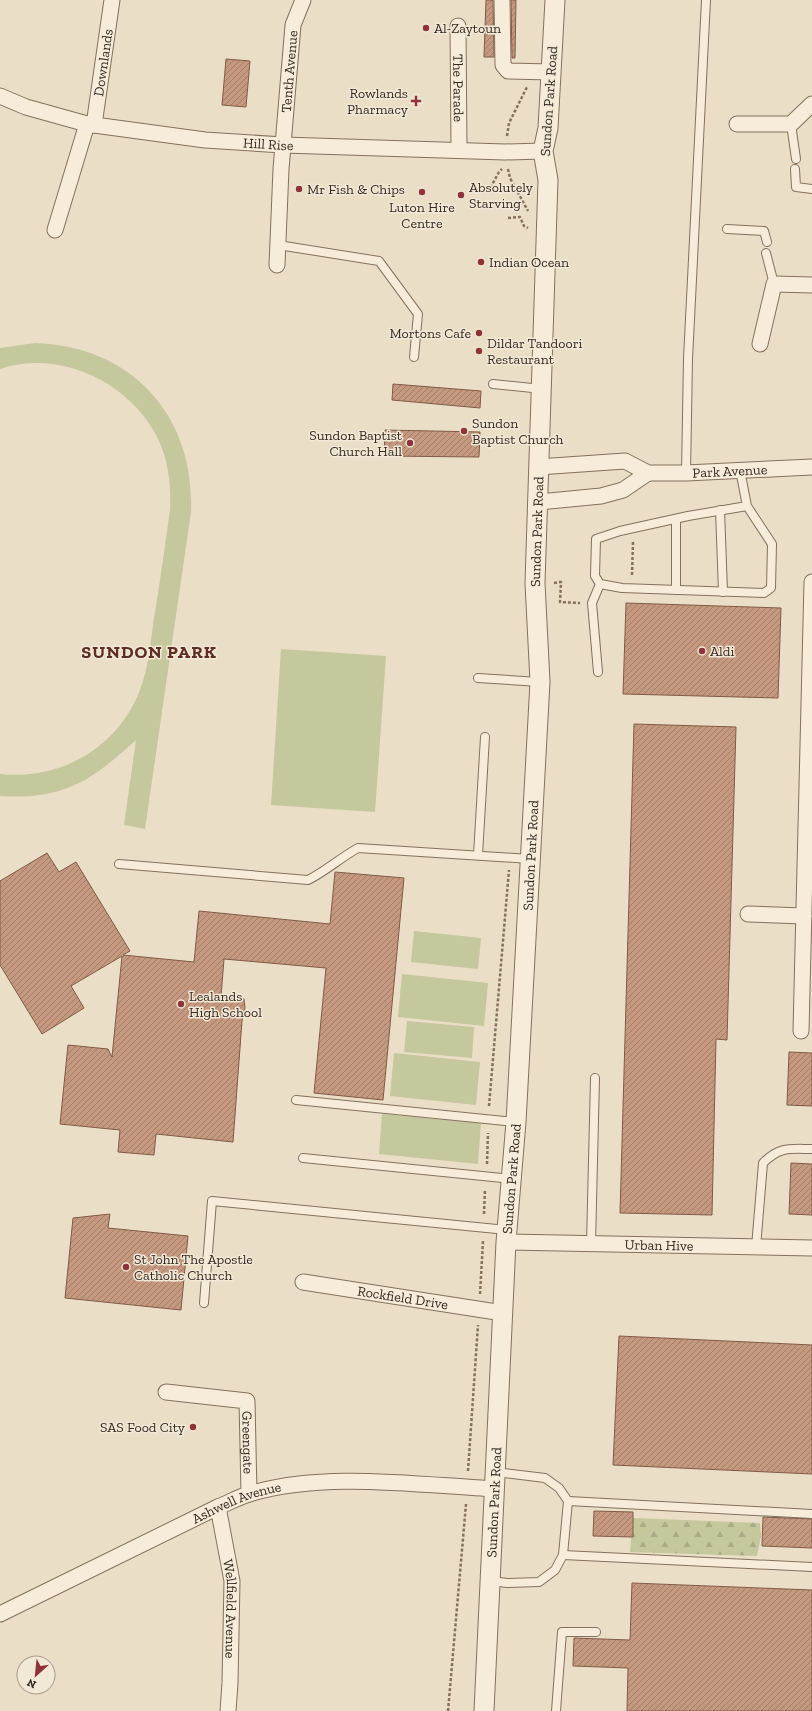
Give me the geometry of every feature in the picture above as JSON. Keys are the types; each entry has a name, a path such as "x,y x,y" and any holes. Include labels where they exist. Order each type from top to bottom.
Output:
{"street":[{"name":"Downlands","path":"55,230 91,125 112,0"},
{"name":"Tenth Avenue","path":"277,265 283,145 293,25 303,0"},
{"path":"502,0 503,65 508,71 552,72"},
{"name":"Sundon Park Road","path":"484,1711 507,1236 513,1179 540,682 535,583 539,502 538,468 542,389 548,180 543,151 548,128 555,0"},
{"name":"The Parade","path":"458,26 459,150"},
{"name":"Hill Rise","path":"0,96 26,107 91,125 205,140 283,145 505,152 543,151"},
{"path":"737,124 791,124 812,104"},
{"path":"760,344 774,284 812,285"},
{"name":"Park Avenue","path":"538,468 624,461 648,474 812,467"},
{"path":"539,502 601,496 623,490 648,474"},
{"path":"802,1031 812,582"},
{"path":"748,914 804,916"},
{"name":"Urban Hive","path":"507,1236 591,1244 812,1248"},
{"name":"Rockfield Drive","path":"303,1282 503,1313"},
{"name":"Greengate","path":"166,1392 247,1401 249,1494"},
{"name":"Ashwell Avenue","path":"0,1614 218,1507 249,1494 303,1483 360,1482 467,1488 496,1481"},
{"name":"Wellfield Avenue","path":"218,1507 232,1581 228,1711"}],"lane":[{"path":"686,473 688,351 706,0"},
{"path":"791,124 796,159"},
{"path":"795,170 796,187 812,189"},
{"path":"727,229 764,231 767,242"},
{"path":"278,245 379,261 418,314 414,357"},
{"path":"766,253 774,284"},
{"path":"493,384 542,389"},
{"path":"740,470 747,506 772,544 771,588 764,593 632,589 600,584 595,576 596,539 676,519 747,506"},
{"path":"720,510 723,592"},
{"path":"676,519 676,590"},
{"path":"598,672 592,603 600,584"},
{"path":"478,678 540,682"},
{"path":"478,855 484,738"},
{"path":"119,864 308,880 324,872 346,855 358,848 530,859"},
{"path":"591,1244 595,1078"},
{"path":"296,1100 516,1122"},
{"path":"756,1247 763,1163 771,1154 782,1149 812,1149"},
{"path":"303,1158 513,1179"},
{"path":"204,1303 212,1201 507,1236"},
{"path":"491,1582 539,1582 555,1570 563,1555 568,1501 559,1488 545,1478 496,1481"},
{"path":"568,1501 812,1514"},
{"path":"563,1555 812,1567"},
{"path":"556,1711 562,1632 596,1632"}],"path":[{"path":"488,192 499,172 507,165"},
{"path":"629,530 633,543 632,589"},
{"path":"535,583 561,582 560,602 592,603"},
{"path":"448,1711 467,1488"}],"green space":[{"path":"35,343 70,347 101,357 128,372 151,393 169,417 182,446 189,477 191,512 145,829 124,825 136,740 105,767 75,785 42,795 0,796 0,774 24,775 47,771 68,764 88,754 106,740 122,723 134,703 143,681 148,658 170,510 169,475 162,449 147,421 132,403 113,388 93,376 70,368 47,363 23,364 0,369 0,348"},
{"path":"281,649 386,656 375,812 271,805"},
{"path":"414,931 481,938 478,969 411,962"},
{"path":"402,974 488,983 484,1026 398,1017"},
{"path":"407,1021 474,1027 472,1058 404,1052"},
{"path":"394,1053 480,1062 476,1105 390,1096"},
{"path":"382,1114 481,1123 478,1164 379,1154"},
{"path":"633,1518 760,1523 761,1536 757,1556 630,1552"}],"building":[{"path":"486,0 493,0 494,57 484,57"},
{"path":"511,0 516,0 515,58 512,58"},
{"path":"226,59 250,61 246,107 222,105"},
{"path":"393,384 481,391 480,408 392,400"},
{"path":"385,430 480,432 479,457 384,456"},
{"name":"Aldi","path":"626,603 781,608 778,698 623,694"},
{"path":"634,724 736,727 727,1040 716,1039 712,1215 620,1213"},
{"name":"Lealands High School","path":"47,853 59,872 76,862 130,951 123,955 194,962 199,911 330,924 335,872 404,878 383,1100 314,1093 326,968 224,959 221,997 244,999 245,1008 242,1021 233,1142 156,1134 154,1155 118,1152 120,1130 60,1124 68,1045 108,1049 112,1057 122,956 71,986 84,1008 42,1034 0,965 0,881"},
{"path":"789,1052 812,1053 812,1106 787,1105"},
{"path":"791,1163 812,1164 812,1215 789,1214"},
{"name":"St John The Apostle Catholic Church","path":"110,1214 108,1228 188,1236 181,1310 65,1298 73,1218"},
{"path":"619,1336 812,1345 812,1474 613,1465"},
{"path":"594,1511 633,1512 633,1537 593,1536"},
{"path":"763,1517 812,1519 812,1548 762,1546"},
{"path":"632,1583 812,1590 812,1711 627,1711 628,1668 573,1666 574,1638 630,1640"}],"place":[{"name":"Al-Zaytoun","path":"426,28"},
{"name":"Rowlands Pharmacy","path":"416,101"},
{"name":"Mr Fish & Chips","path":"299,189"},
{"name":"Luton Hire Centre","path":"422,192"},
{"name":"Absolutely Starving","path":"461,195"},
{"name":"Indian Ocean","path":"481,262"},
{"name":"Mortons Cafe","path":"479,333"},
{"name":"Dildar Tandoori Restaurant","path":"479,351"},
{"name":"Sundon Baptist Church","path":"464,431"},
{"name":"Sundon Baptist Church Hall","path":"410,443"},
{"name":"Aldi","path":"702,651"},
{"name":"Lealands High School","path":"181,1004"},
{"name":"St John The Apostle Catholic Church","path":"126,1267"},
{"name":"SAS Food City","path":"193,1427"}],"district":[{"name":"SUNDON PARK","path":"149,652"}]}
